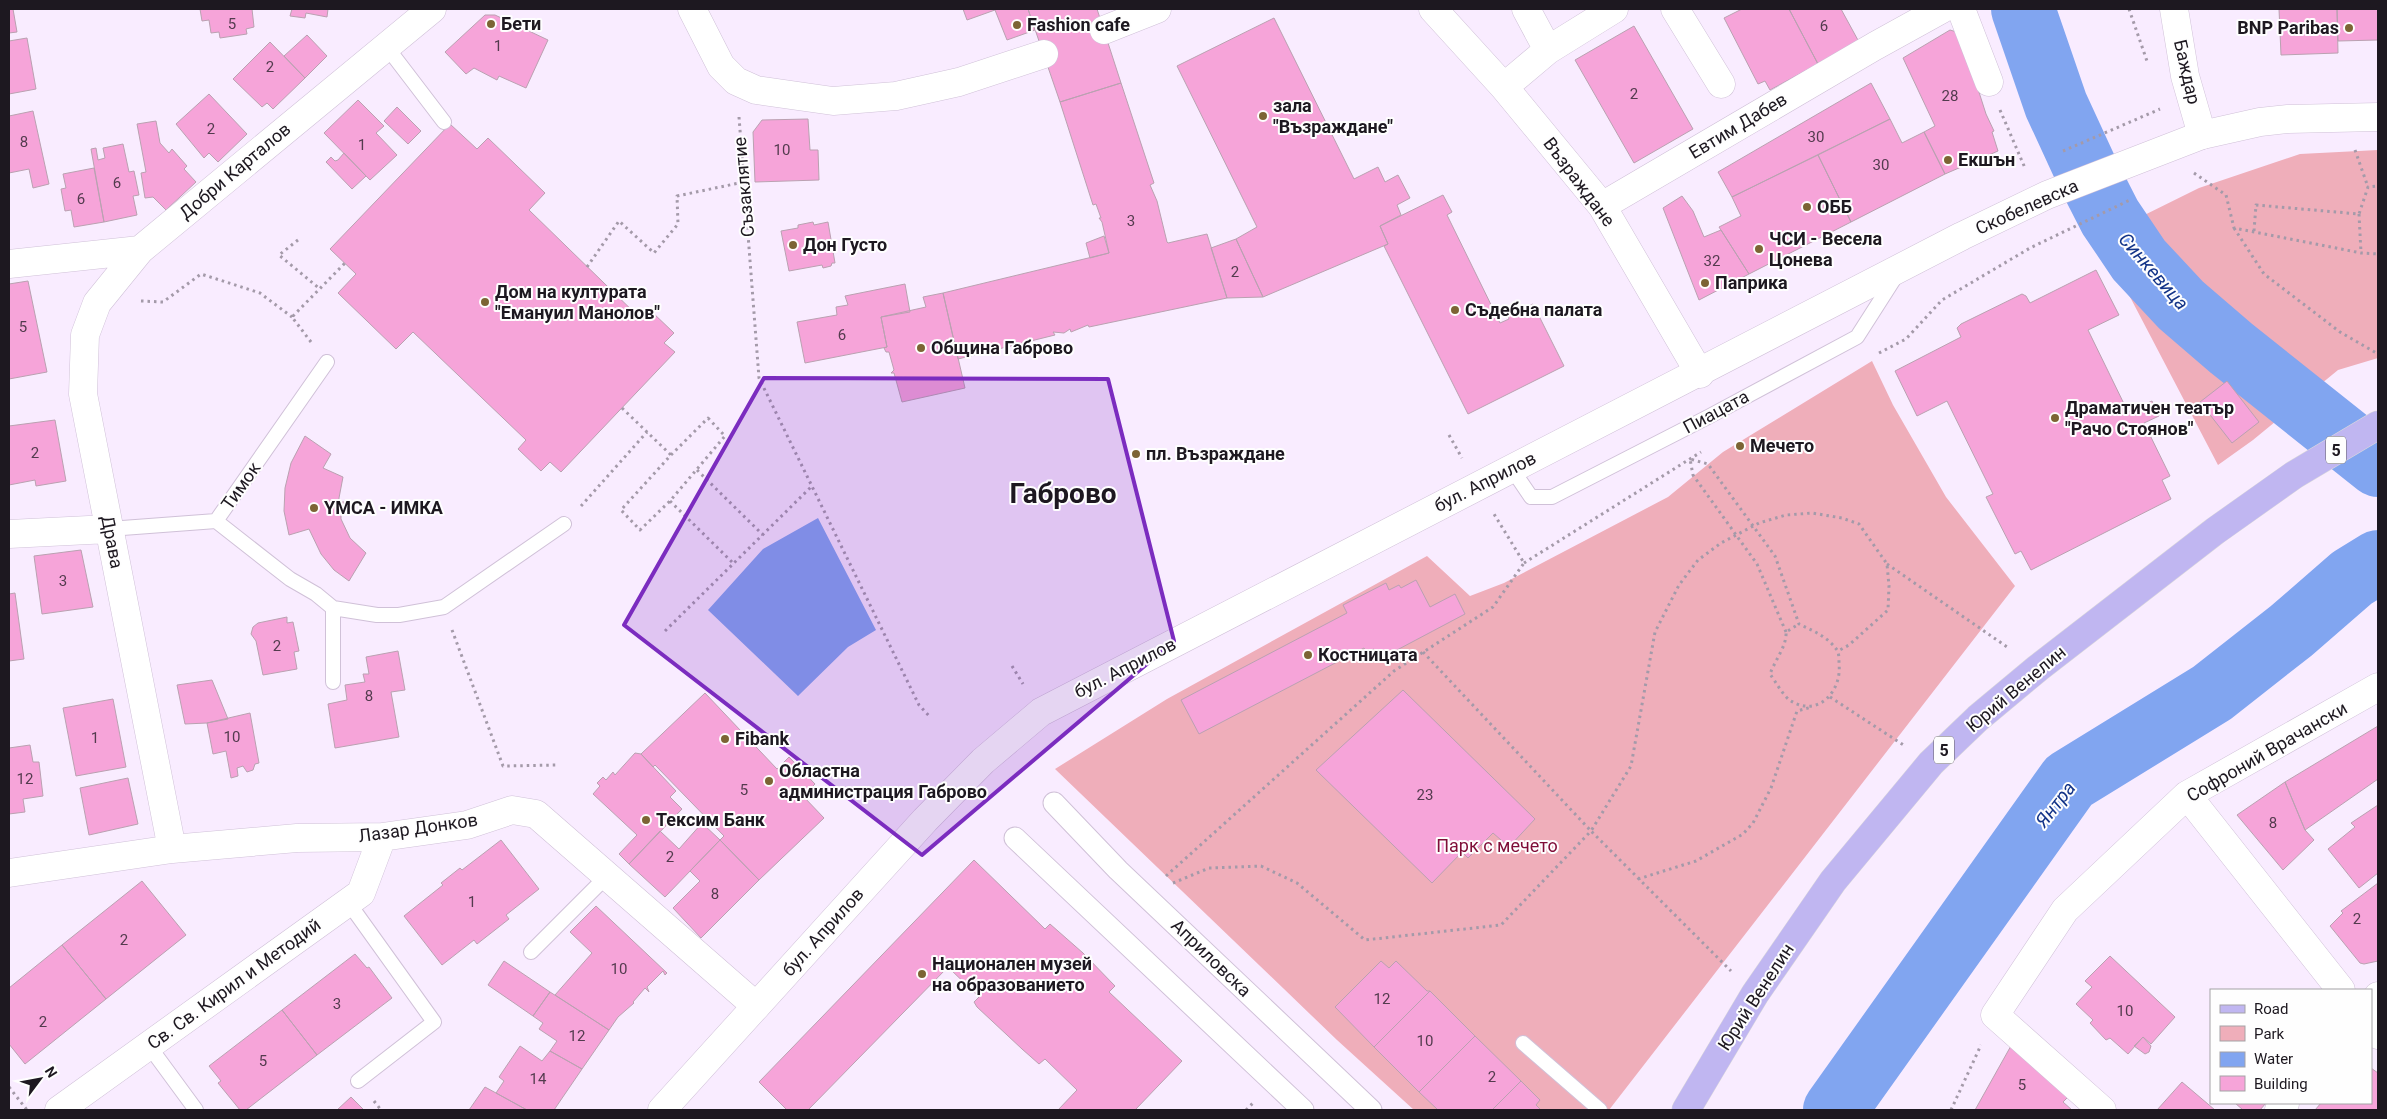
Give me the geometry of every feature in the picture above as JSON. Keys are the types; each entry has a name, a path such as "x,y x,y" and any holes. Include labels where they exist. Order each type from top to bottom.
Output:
{"main road":[{"name":"Юрий Венелин","path":"1686,1110 1755,994 1834,881 1931,763 1978,718 2038,668 2215,530 2294,475 2378,425"}],"street":[{"name":"Добри Карталов","path":"140,250 432,9"},
{"path":"692,9 721,66 736,81 756,90 833,101 896,96 959,82 1044,54"},
{"path":"1104,30 1157,9"},
{"name":"Възраждане","path":"1433,9 1504,87 1602,206 1700,374"},
{"path":"1526,9 1548,50"},
{"path":"1504,87 1548,50 1614,9"},
{"path":"1675,9 1721,84"},
{"name":"Евтим Дабев","path":"1602,206 1875,46 1942,9"},
{"path":"1961,9 1989,82"},
{"name":"Баждар","path":"2174,9 2185,76 2202,135"},
{"name":"Скобелевска","path":"1700,374 1900,269 2047,195 2202,135 2260,122 2288,119 2378,117"},
{"path":"9,264 140,250"},
{"name":"Драва","path":"140,250 100,298 86,335 83,394 172,849"},
{"name":"бул. Априлов","path":"662,1110 932,814 983,761 1041,712 1478,486 1700,374"},
{"path":"9,534 109,529"},
{"name":"Софроний Врачански","path":"1995,1015 2065,910 2187,795 2378,687"},
{"path":"2187,795 2340,989"},
{"name":"Априловска","path":"1054,803 1118,870 1372,1110"},
{"name":"Лазар Донков","path":"9,873 172,849 297,838 382,837 467,825 512,810 536,814 756,1006"},
{"name":"Св. Св. Кирил и Методий","path":"59,1110 361,893 382,837"},
{"path":"1015,838 1303,1110"},
{"path":"1995,1015 2102,1110"}],"lane":[{"path":"386,46 444,122"},
{"name":"Пиацата","path":"1512,469 1531,497 1552,497 1708,417 1857,336 1900,269"},
{"name":"Тимок","path":"109,529 216,521 327,362"},
{"path":"216,521 290,578 316,594 333,608 377,615 399,615 444,607 564,524"},
{"path":"333,608 333,682"},
{"path":"531,952 607,876"},
{"path":"348,902 434,1022 358,1081"},
{"path":"1523,1043 1600,1110"},
{"path":"149,1046 196,1110"}],"path":[{"name":"Съзаклятие","path":"736,81 759,378 812,486"},
{"path":"1989,82 2024,168 2029,166"},
{"path":"2061,152 2155,112"},
{"path":"2174,146 2193,172 2226,195 2234,228 2264,274 2340,332 2378,354"},
{"path":"587,267 619,221 654,253 678,224 677,196 744,182"},
{"path":"2361,253 2359,214 2368,187 2378,186"},
{"path":"1871,356 1906,339 1942,300 2030,248 2140,196"},
{"path":"2254,231 2256,205 2359,214"},
{"path":"2234,228 2361,253 2378,254"},
{"path":"298,240 278,255 320,289"},
{"path":"292,318 345,263"},
{"path":"100,298 163,302 201,274 260,293 292,318 327,362"},
{"path":"622,408 671,455"},
{"path":"708,418 725,436 697,470 670,501 640,530 621,510 708,418"},
{"path":"564,524 647,432"},
{"path":"1144,895 1394,671 1493,607 1524,563 1706,449"},
{"path":"1638,879 1696,861 1743,834 1753,823 1771,788 1797,711 1815,706 1830,697 1840,677 1838,651 1825,636 1799,624 1775,556 1708,464 1690,459"},
{"path":"1690,459 1693,475 1757,564 1786,632 1786,641 1775,659 1770,674 1790,700 1802,706 1815,706"},
{"path":"697,470 764,534"},
{"path":"665,631 812,486 919,706 931,718"},
{"path":"1478,486 1524,563"},
{"path":"670,501 734,564"},
{"path":"1144,895 1209,868 1261,866 1298,883 1365,940 1501,925 1591,831 1631,766 1655,632 1679,585 1698,560 1736,535 1754,526 1786,515 1812,513 1842,518 1859,524 1887,564 2038,668"},
{"path":"1838,651 1849,645 1888,610 1889,586 1887,564"},
{"path":"444,607 503,766 560,765"},
{"path":"1786,632 1799,624"},
{"path":"1423,652 1591,831 1755,994"},
{"path":"1830,697 1931,763"},
{"path":"1951,1110 1995,1015"},
{"path":"9,1087 27,1110"}],"highlighted area":[{"path":"764,378 1108,379 1174,641 922,855 624,625"}],"green space":[{"path":"2378,150 2378,358 2338,370 2253,440 2218,465 2107,253 2104,235 2199,188 2300,154"},
{"name":"Парк с мечето","path":"1872,361 1893,405 1946,497 2015,586 1609,1110 1414,1110 1337,1040 1055,769 1167,699 1427,556 1470,596 1504,583 1668,497 1723,452"}],"water":[{"path":"818,518 876,630 848,647 798,696 708,610 763,549"}],"building":[{"path":"9,9 13,9 17,32 9,33"},
{"path":"200,9 252,9 254,27 246,29 247,34 220,38 219,32 211,33 209,20 202,21"},
{"path":"292,9 328,9 327,17 306,13 305,18 290,16"},
{"name":"Fashion cafe","path":"963,9 1028,9 1035,30 1007,40 995,10 967,20"},
{"path":"1028,9 1097,9 1121,83 1060,102"},
{"path":"1742,9 1789,9 1818,64 1770,90 1765,81 1758,84 1724,18"},
{"path":"1789,9 1841,9 1859,42 1818,64"},
{"path":"2279,9 2337,9 2338,53 2281,55"},
{"path":"2337,9 2378,9 2378,40 2338,41"},
{"path":"485,15 495,15 548,40 526,88 499,76 497,80 474,68 466,74 445,52"},
{"name":"зала \"Възраждане\"","path":"1274,18 1354,179 1378,167 1385,182 1398,175 1410,198 1397,205 1401,215 1380,226 1388,244 1263,297 1236,239 1257,227 1177,66"},
{"path":"1634,26 1693,129 1634,163 1575,60"},
{"path":"1950,30 1960,33 1986,114 1994,131 1992,132 1998,151 1945,174 1924,132 1935,126 1903,58"},
{"path":"307,35 327,56 305,78 284,56"},
{"path":"27,38 36,89 9,94 9,41"},
{"path":"270,42 305,78 273,109 267,103 262,107 233,79"},
{"path":"1121,83 1154,183 1150,185 1157,201 1167,242 1207,234 1227,298 1089,327 1088,325 1071,332 1070,329 1064,333 1053,332 1055,335 958,359 943,293 1109,253 1102,222 1099,218 1101,218 1096,204 1093,205 1060,102"},
{"path":"1871,83 1890,119 1732,197 1718,172"},
{"path":"209,94 247,134 218,162 209,153 204,158 176,124"},
{"path":"358,100 384,126 376,133 397,155 370,180 324,133"},
{"path":"397,107 421,131 408,144 384,121"},
{"path":"33,111 49,184 33,188 29,169 9,173 9,116"},
{"path":"808,119 810,150 818,150 819,180 755,182 753,132 762,120"},
{"path":"1890,119 1902,143 1924,132 1945,174 1851,222 1818,155"},
{"path":"156,121 160,143 169,153 172,149 187,166 184,169 196,182 166,210 153,197 145,198 141,173 146,172 137,124"},
{"name":"Дом на културата \"Емануил Манолов\"","path":"450,124 477,149 488,138 545,193 529,210 642,320 651,311 674,333 664,343 675,352 561,472 550,462 541,471 518,449 526,440 413,332 396,349 338,293 356,274 330,249"},
{"path":"123,144 129,172 134,171 139,195 133,196 137,215 104,222 91,149 96,148 98,160 105,158 103,148"},
{"path":"344,153 366,176 352,189 326,162 331,157 335,161 338,160"},
{"path":"1818,155 1851,222 1749,274 1719,227 1741,216 1732,197"},
{"path":"94,168 104,222 74,227 71,210 65,211 61,189 66,188 63,174"},
{"name":"Съдебна палата","path":"1443,195 1452,212 1447,215 1500,323 1509,319 1508,316 1533,304 1564,366 1468,414 1384,246 1388,244 1380,226"},
{"path":"1682,196 1693,211 1704,237 1721,230 1749,274 1699,300 1663,208"},
{"path":"813,222 814,225 828,222 835,263 823,268 822,265 789,271 781,231 798,228 798,225"},
{"path":"1104,236 1109,253 1090,258 1086,243"},
{"path":"1236,239 1263,297 1227,298 1211,248"},
{"name":"Драматичен театър \"Рачо Стоянов\"","path":"2096,270 2119,315 2088,330 2128,412 2152,401 2159,416 2144,423 2170,476 2162,480 2171,499 2031,570 2021,551 2015,554 1986,497 1993,494 1947,401 1917,416 1895,371 1961,337 1957,328 1961,324 2022,294 2026,296 2030,303"},
{"path":"28,281 47,372 9,379 9,284"},
{"path":"905,284 910,312 881,317 887,347 805,363 797,322 837,315 836,307 848,305 845,296"},
{"name":"Община Габрово","path":"943,293 965,388 902,402 894,373 891,373 894,370 889,352 886,352 884,348 887,347 881,317 926,307 923,297"},
{"path":"2227,381 2259,422 2232,443 2200,402"},
{"path":"55,420 66,481 36,486 35,480 9,485 9,426"},
{"name":"YMCA - ИМКА","path":"305,436 331,454 323,468 343,477 339,502 344,502 345,514 341,515 341,519 350,538 366,553 349,581 334,570 321,554 309,529 289,535 284,511 285,488 291,463"},
{"path":"81,550 93,607 42,614 34,556"},
{"name":"Костницата","path":"1416,580 1430,607 1455,594 1465,614 1380,659 1374,649 1367,652 1364,648 1199,734 1181,700 1347,613 1343,605 1386,583 1389,590 1399,585 1401,588"},
{"path":"15,593 24,659 9,661 9,594"},
{"path":"287,617 287,623 293,622 299,651 294,652 297,669 263,675 256,641 251,634 253,627 258,623"},
{"path":"398,651 405,690 391,692 399,737 335,748 328,704 347,700 345,685 365,682 363,674 369,674 366,657"},
{"path":"212,680 228,719 207,723 185,724 177,685"},
{"path":"1403,690 1535,819 1509,847 1493,833 1468,858 1462,852 1432,883 1316,770"},
{"path":"705,693 777,769 789,757 815,784 803,796 824,818 759,880 720,840 724,836 655,765 653,767 641,754"},
{"path":"113,699 126,767 76,776 63,708"},
{"path":"250,713 259,763 255,764 253,770 247,772 243,766 237,768 238,776 231,778 226,751 213,754 207,723"},
{"path":"2378,726 2378,779 2305,830 2285,782"},
{"path":"30,745 33,762 39,762 43,796 23,799 25,812 9,814 9,748"},
{"name":"Тексим Банк","path":"635,753 641,754 676,791 670,797 682,809 629,864 619,854 637,835 593,794 600,786 597,783 603,777 606,780 613,772 615,775"},
{"path":"128,778 138,824 89,835 80,788"},
{"path":"2285,782 2305,830 2314,840 2283,870 2237,815"},
{"path":"2378,805 2378,873 2359,888 2328,849 2355,827 2351,823"},
{"path":"702,823 720,840 665,897 629,864 660,831 679,849"},
{"path":"501,840 539,889 506,915 509,919 477,944 474,940 442,965 404,916 443,885 441,883 460,868 462,870"},
{"path":"720,840 759,880 701,938 673,908 700,881 690,871"},
{"path":"974,860 1045,929 1050,924 1083,953 1115,986 1109,992 1182,1061 1135,1110 1058,1110 1077,1090 1045,1059 1039,1064 977,1007 974,1002 979,997 948,967 808,1110 787,1110 759,1082"},
{"path":"142,881 186,935 106,999 62,945"},
{"path":"2378,883 2378,961 2364,964 2360,963 2330,926 2343,913 2341,911"},
{"path":"596,906 667,973 665,975 663,971 647,987 649,992 645,988 634,1003 618,1017 609,1030 555,995 592,953 570,932"},
{"path":"62,945 106,999 25,1064 9,1044 9,988"},
{"path":"355,954 367,968 369,967 392,998 317,1055 282,1010"},
{"path":"2110,956 2175,1017 2151,1044 2143,1037 2128,1054 2110,1038 2106,1040 2090,1023 2093,1020 2076,1004 2092,987 2085,981"},
{"path":"504,961 550,992 533,1016 488,985"},
{"path":"1381,961 1389,968 1396,961 1427,991 1430,991 1374,1047 1335,1007"},
{"path":"1430,991 1475,1036 1419,1092 1374,1047"},
{"path":"550,992 609,1030 582,1069 550,1051 557,1041 539,1029 543,1023 533,1016"},
{"path":"282,1010 317,1055 246,1110 240,1110 218,1083 221,1081 209,1066"},
{"path":"1475,1036 1521,1081 1492,1110 1438,1110 1419,1092"},
{"path":"2143,1037 2151,1046 2149,1052 2145,1054 2134,1046"},
{"path":"2012,1044 2068,1097 2063,1102 2072,1110 1975,1110"},
{"path":"520,1046 542,1061 550,1051 582,1069 554,1110 527,1110 496,1093 504,1081 499,1077"},
{"path":"2372,1069 2378,1073 2378,1110 2315,1110 2320,1104 2372,1104"},
{"path":"1521,1081 1540,1100 1536,1105 1541,1110 1492,1110"},
{"path":"2182,1082 2215,1110 2157,1110"},
{"path":"485,1087 496,1093 527,1110 469,1110"},
{"path":"351,1097 364,1110 337,1110"},
{"path":"2236,1104 2265,1104 2260,1110 2243,1110"}],"waterway":[{"name":"Синкевица","path":"2023,9 2056,105 2086,170 2110,217 2139,260 2181,305 2231,348 2378,465"},
{"name":"Янтра","path":"1835,1110 2069,781 2212,693 2291,631 2352,578 2378,562"}],"place":[{"name":"Бети","path":"491,24"},
{"name":"Fashion cafe","path":"1017,25"},
{"name":"BNP Paribas","path":"2349,28"},
{"name":"зала \"Възраждане\"","path":"1263,116"},
{"name":"Екшън","path":"1948,160"},
{"name":"ОББ","path":"1807,207"},
{"name":"Дон Густо","path":"793,245"},
{"name":"ЧСИ - Весела Цонева","path":"1759,249"},
{"name":"Паприка","path":"1705,283"},
{"name":"Дом на културата \"Емануил Манолов\"","path":"485,302"},
{"name":"Съдебна палата","path":"1455,310"},
{"name":"Община Габрово","path":"921,348"},
{"name":"Драматичен театър \"Рачо Стоянов\"","path":"2055,418"},
{"name":"Мечето","path":"1740,446"},
{"name":"пл. Възраждане","path":"1136,454"},
{"name":"YMCA - ИМКА","path":"314,508"},
{"name":"Костницата","path":"1308,655"},
{"name":"Fibank","path":"725,739"},
{"name":"Областна администрация Габрово","path":"769,781"},
{"name":"Тексим Банк","path":"646,820"},
{"name":"Национален музей на образованието","path":"922,974"}],"district":[{"name":"Габрово","path":"1063,493"}]}
